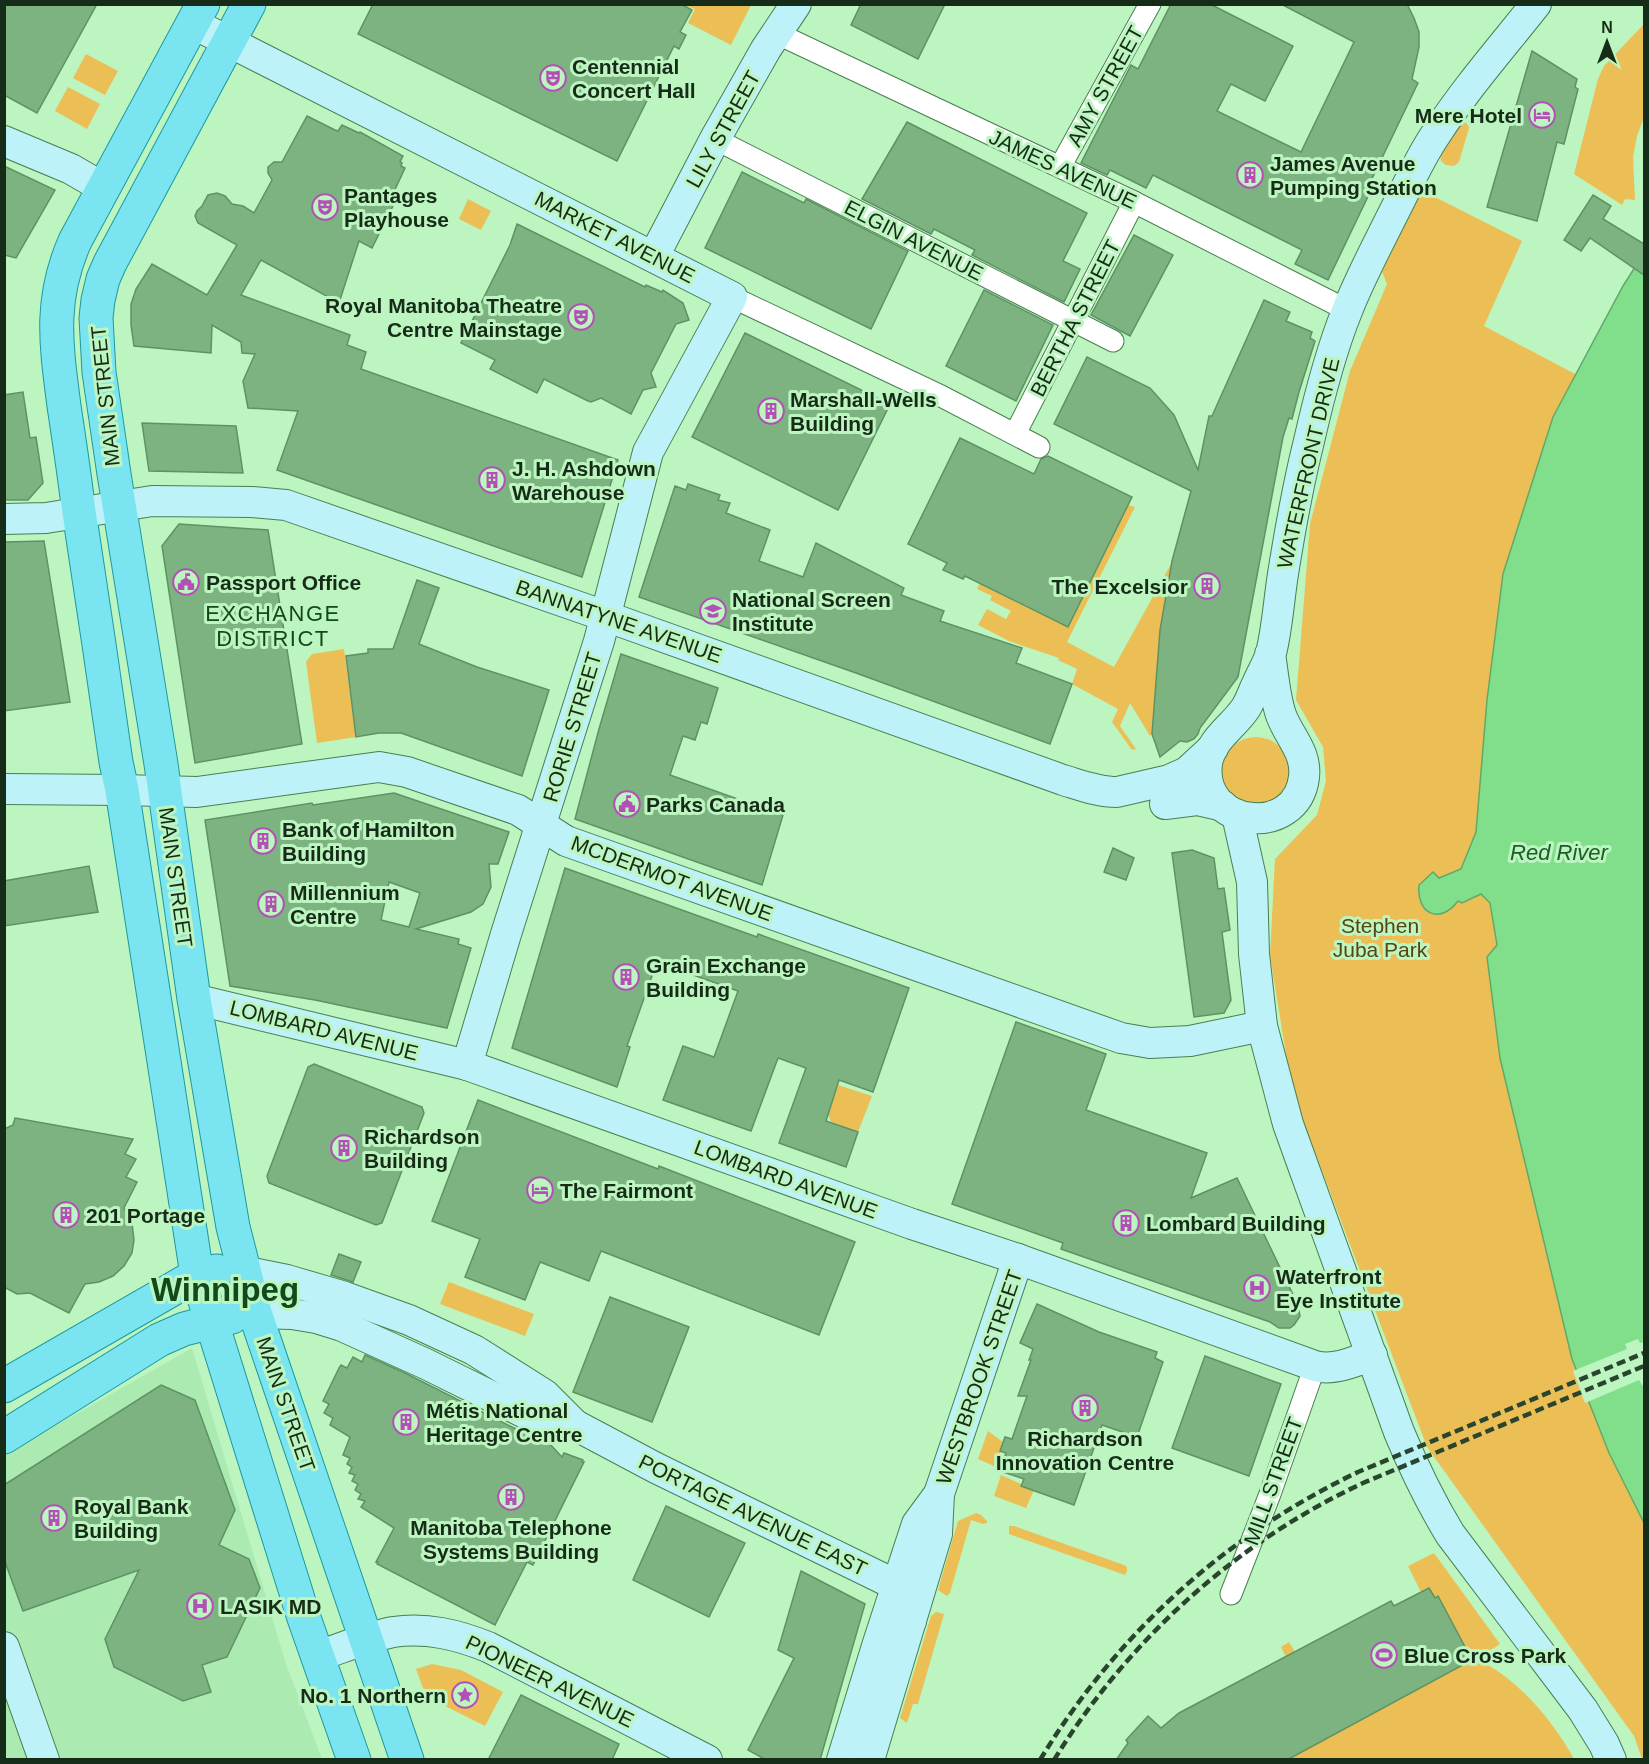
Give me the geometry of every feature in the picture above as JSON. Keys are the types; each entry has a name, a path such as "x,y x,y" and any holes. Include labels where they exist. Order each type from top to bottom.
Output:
{"main road":[{"name":"MAIN STREET","path":"249,4 110,263 98,300 96,334 99,372 194,999 233,1227 255,1313 406,1760"},
{"name":"MAIN STREET","path":"197,14 102,187 69,255 63,271 57,304 58,364 116,762 197,1275 304,1618 354,1760"},
{"path":"4,1386 197,1275 226,1270 243,1271"},
{"path":"4,1437 159,1340 211,1321 255,1313"}],"street":[{"name":"LILY STREET","path":"654,256 715,139 776,33 796,4"},
{"name":"AMY STREET","path":"1060,167 1150,4"},
{"name":"WATERFRONT DRIVE","path":"1536,4 1473,82 1434,137 1347,310 1321,392 1299,485 1270,654 1245,709 1218,741 1207,763 1207,776 1211,789 1230,811 1252,882 1254,954 1262,1026 1288,1124 1399,1432 1416,1473 1450,1534 1583,1710 1611,1760"},
{"name":"MARKET AVENUE","path":"197,14 229,41 732,297 941,396 1039,447"},
{"name":"JAMES AVENUE","path":"776,33 1134,202 1347,310"},
{"name":"ELGIN AVENUE","path":"715,139 1113,341"},
{"path":"4,141 71,169 102,187"},
{"name":"BERTHA STREET","path":"1015,434 1134,202"},
{"name":"RORIE STREET","path":"467,1065 506,934 572,730 648,452 732,297"},
{"name":"BANNATYNE AVENUE","path":"4,519 46,518 152,501 252,502 286,505 1063,780 1108,792 1169,780 1186,772 1218,741"},
{"name":"WATERFRONT DRIVE","path":"1252,882 1275,815 1292,804 1303,782 1302,753 1280,713 1270,654"},
{"path":"1218,741 1240,724 1255,722 1276,726 1292,738"},
{"name":"MCDERMOT AVENUE","path":"4,789 197,792 379,767 407,772 518,810 566,841 1121,1038 1150,1043 1190,1041 1262,1026"},
{"path":"1165,804 1197,800 1254,819 1275,815"},
{"name":"LOMBARD AVENUE","path":"194,999 467,1065 1315,1366 1329,1369 1372,1355"},
{"name":"WESTBROOK STREET","path":"872,1754 937,1534 939,1494 1018,1259"},
{"name":"PORTAGE AVENUE EAST","path":"243,1271 286,1280 345,1297 409,1320 474,1350 546,1395 575,1425 656,1468 896,1586"},
{"name":"PORTAGE AVENUE EAST","path":"255,1313 292,1314 342,1326 426,1364 535,1418 575,1425"},
{"name":"MILL STREET","path":"1231,1594 1270,1494 1315,1366"},
{"name":"WESTBROOK STREET","path":"842,1760 917,1524 939,1494"},
{"path":"896,1586 907,1600 911,1621"},
{"name":"PIONEER AVENUE","path":"318,1656 392,1632 433,1631 460,1636 488,1647 707,1760"},
{"path":"4,1647 44,1760"}],"shaded area":[{"path":"192,1348 286,1664 322,1759 5,1759 4,1455"}],"green space":[{"path":"751,4 731,45 688,23 695,9 685,5"},
{"path":"1644,24 1644,117 1633,157 1635,200 1625,199 1622,205 1574,174 1598,79 1604,66"},
{"path":"86,54 118,71 105,95 73,78"},
{"path":"68,87 100,104 87,129 55,111"},
{"path":"1465,122 1469,128 1459,162 1454,166 1446,165 1441,161 1440,154 1461,123"},
{"name":"Stephen Juba Park","path":"1419,189 1522,241 1484,326 1577,375 1553,417 1503,575 1490,903 1497,945 1487,957 1500,1058 1572,1359 1609,1453 1644,1523 1644,1759 1642,1759 1634,1736 1427,1447 1292,1092 1270,955 1275,859 1317,815 1326,781 1323,747 1296,700 1310,524 1350,371 1387,284 1381,269"},
{"path":"468,199 491,211 481,230 459,219"},
{"path":"1128,505 1135,507 1067,642 1114,667 1173,564 1160,630 1152,734 1150,736 1130,703 1120,726 1136,749 1132,750 1112,722 1118,709 1072,684 1077,669 1058,660 1059,658 1009,641 978,625 987,609 1006,619 1011,611 990,600 992,596 977,589 980,583"},
{"path":"344,649 356,737 317,743 306,662 312,654"},
{"path":"1256,737 1269,740 1280,747 1287,758 1290,771 1287,784 1280,795 1269,802 1256,805 1243,802 1232,795 1225,784 1222,771 1225,758 1232,747 1243,740"},
{"path":"838,1085 872,1096 858,1132 831,1122 828,1114"},
{"path":"449,1282 534,1314 525,1336 440,1304"},
{"path":"988,1431 1004,1443 996,1467 978,1459"},
{"path":"1001,1475 1034,1490 1026,1508 994,1496"},
{"path":"976,1513 981,1515 987,1523 971,1520 950,1593 947,1596 938,1590 958,1521"},
{"path":"1009,1526 1124,1565 1127,1571 1125,1575 1009,1534"},
{"name":"Blue Cross Park","path":"1434,1553 1500,1644 1476,1659 1506,1677 1545,1715 1574,1759 1117,1760 1128,1743 1126,1740 1148,1716 1162,1728 1286,1657 1281,1647 1289,1642 1295,1652 1421,1592 1408,1566"},
{"path":"936,1612 944,1614 918,1704 913,1704 907,1723 900,1718 931,1616"},
{"path":"432,1664 461,1670 503,1692 485,1726 443,1705 445,1700 423,1688 416,1669"}],"water":[{"name":"Red River","path":"1644,253 1644,1523 1609,1453 1572,1359 1500,1058 1487,957 1497,945 1490,903 1481,894 1462,903 1458,901 1444,913 1431,913 1421,903 1419,885 1433,872 1439,878 1461,869 1476,832 1487,700 1503,574 1553,417 1623,286"}],"pier":[{"path":"1638,1339 1640,1343 1644,1342 1644,1386 1639,1380 1585,1403 1573,1371 1627,1349 1625,1344"}],"building":[{"path":"4,4 97,4 37,113 4,95"},
{"name":"Centennial Concert Hall","path":"373,4 681,4 692,10 680,32 686,35 679,49 674,46 617,161 358,34"},
{"path":"861,4 945,4 918,59 851,25"},
{"path":"1171,4 1210,4 1293,46 1265,101 1231,84 1217,111 1301,152 1354,42 1281,4 1407,4 1419,32 1419,47 1412,79 1418,83 1369,185 1373,186 1328,280 1295,264 1302,250 1153,175 1146,188 1110,170 1107,175 1081,163 1131,65 1138,69"},
{"name":"Mere Hotel","path":"1532,51 1577,79 1575,87 1578,89 1564,144 1557,142 1537,221 1487,207"},
{"path":"307,116 338,131 342,125 360,132 403,156 400,162 405,168 392,196 397,198 372,248 359,241 339,303 261,260 241,295 350,335 347,345 366,352 361,369 618,460 582,577 277,470 298,411 248,408 243,381 255,354 242,353 241,342 212,325 211,353 134,346 131,304 136,289 152,264 207,295 237,245 198,223 195,216 197,211 208,195 217,193 225,196 232,204 243,206 254,213 272,180 268,167 274,162 282,162"},
{"path":"907,122 1087,213 1063,261 1080,269 1064,302 972,255 975,250 934,229 931,234 862,199"},
{"path":"4,166 55,190 16,258 4,255"},
{"path":"742,172 804,203 806,199 908,251 871,329 705,248"},
{"path":"1593,195 1611,206 1603,219 1644,244 1644,275 1590,238 1581,251 1564,240"},
{"name":"Royal Manitoba Theatre Centre Mainstage","path":"517,224 645,287 646,285 662,292 663,290 683,303 689,320 676,324 651,373 656,387 643,390 631,414 601,398 588,401 544,379 537,393 490,369 495,360 461,343 510,245"},
{"path":"1134,235 1173,255 1130,336 1091,315"},
{"path":"984,290 1053,325 1016,401 946,366"},
{"path":"1264,300 1290,312 1286,321 1312,332 1310,338 1315,341 1292,419 1289,418 1283,437 1238,677 1194,739 1187,742 1180,741 1160,757 1152,734 1160,630 1172,561 1191,491 1054,424 1087,357 1150,388 1174,415 1198,470 1209,416 1212,416"},
{"name":"Marshall-Wells Building","path":"745,333 890,404 838,510 692,437"},
{"path":"23,392 30,438 36,437 43,483 28,500 4,500 4,395"},
{"path":"142,423 236,426 243,473 149,471"},
{"path":"960,438 1034,474 1041,459 1048,456 1132,497 1068,627 965,576 963,579 943,570 947,563 908,544"},
{"path":"688,484 720,495 718,500 730,503 726,513 770,530 759,561 803,577 816,543 904,588 901,595 944,611 940,621 1022,648 1016,663 1072,684 1050,744 639,597 675,486 686,490"},
{"path":"179,524 268,530 302,744 195,763 162,546"},
{"path":"44,541 70,702 4,711 4,542"},
{"path":"417,580 439,588 419,644 477,667 549,690 522,776 401,733 379,733 356,737 346,656 368,653 368,649 393,649"},
{"path":"621,654 718,688 707,724 701,722 695,740 683,736 670,775 783,815 762,885 575,819"},
{"path":"394,793 509,832 498,864 489,864 491,887 483,904 471,912 416,929 459,939 458,944 471,948 447,1028 315,1000 230,986 205,820 312,803 313,805","holes":["389,882 420,893 409,927 381,920"]},
{"path":"1113,848 1134,858 1126,880 1104,872"},
{"path":"1192,850 1214,858 1218,889 1224,888 1230,930 1222,932 1231,1000 1224,1013 1194,1017 1172,853"},
{"path":"89,866 98,912 4,926 4,881"},
{"path":"565,868 757,937 758,934 909,988 873,1092 839,1080 826,1121 858,1132 846,1167 779,1143 806,1068 778,1058 751,1131 663,1100 683,1046 714,1057 738,991 657,962 627,1046 630,1047 617,1087 512,1048"},
{"path":"1016,1022 1106,1054 1086,1110 1207,1153 1191,1198 1237,1178 1298,1305 1300,1316 1294,1325 1290,1328 1279,1328 1270,1322 1061,1249 1063,1243 952,1204"},
{"name":"Richardson Building","path":"314,1064 422,1107 424,1113 382,1223 376,1225 269,1183 267,1176 308,1067"},
{"path":"478,1100 658,1169 659,1166 855,1242 819,1335 601,1251 589,1281 540,1262 525,1300 465,1277 480,1239 432,1221"},
{"name":"201 Portage","path":"15,1118 133,1139 125,1154 136,1159 126,1177 137,1182 124,1208 132,1223 134,1240 132,1253 124,1266 113,1276 99,1282 85,1284 69,1313 30,1293 17,1294 4,1287 4,1129 13,1125"},
{"path":"339,1254 361,1262 353,1282 331,1275"},
{"path":"610,1297 689,1327 652,1422 573,1392"},
{"name":"Richardson Innovation Centre","path":"1037,1304 1099,1332 1157,1352 1155,1358 1163,1362 1137,1437 1102,1425 1074,1505 1021,1486 1024,1479 1000,1471 1006,1453 1000,1451 1005,1437 1012,1439 1027,1396 1018,1396 1033,1349 1020,1343"},
{"path":"365,1355 514,1428 546,1440 562,1457 564,1453 584,1462 533,1565 527,1562 495,1625 376,1562 394,1528 361,1507 365,1501 358,1499 361,1494 355,1490 358,1484 352,1481 355,1475 349,1473 352,1467 347,1464 350,1458 343,1455 350,1437 330,1425 333,1418 324,1413 329,1404 323,1401 341,1365 347,1368 353,1357 362,1362"},
{"path":"1205,1356 1281,1384 1249,1476 1172,1448"},
{"path":"161,1385 195,1400 235,1510 219,1545 249,1559 260,1588 227,1657 202,1665 211,1692 183,1701 114,1667 105,1639 139,1570 23,1611 4,1559 4,1485"},
{"path":"666,1506 745,1543 709,1617 633,1580"},
{"path":"801,1571 865,1604 820,1760 766,1760 748,1750 794,1658 778,1650"},
{"path":"1429,1588 1435,1598 1438,1596 1472,1660 1287,1760 1116,1760 1128,1743 1126,1740 1148,1716 1161,1728 1179,1713 1391,1601 1394,1606"},
{"path":"521,1695 619,1744 612,1760 488,1760"}],"railway":[{"path":"1040,1760 1070,1714 1103,1670 1139,1630 1178,1592 1263,1526 1358,1472 1644,1353"},
{"path":"1054,1760 1083,1716 1151,1635 1228,1565 1271,1535 1316,1507 1363,1483 1644,1366"}],"place":[{"name":"Centennial Concert Hall","path":"553,78"},
{"name":"Mere Hotel","path":"1542,115"},
{"name":"James Avenue Pumping Station","path":"1250,175"},
{"name":"Pantages Playhouse","path":"325,207"},
{"name":"Royal Manitoba Theatre Centre Mainstage","path":"581,317"},
{"name":"Marshall-Wells Building","path":"771,411"},
{"name":"J. H. Ashdown Warehouse","path":"492,480"},
{"name":"Passport Office","path":"186,582"},
{"name":"The Excelsior","path":"1207,586"},
{"name":"National Screen Institute","path":"713,611"},
{"name":"Parks Canada","path":"627,804"},
{"name":"Bank of Hamilton Building","path":"263,841"},
{"name":"Millennium Centre","path":"271,904"},
{"name":"Grain Exchange Building","path":"626,977"},
{"name":"Richardson Building","path":"344,1148"},
{"name":"The Fairmont","path":"540,1190"},
{"name":"201 Portage","path":"66,1215"},
{"name":"Lombard Building","path":"1126,1223"},
{"name":"Waterfront Eye Institute","path":"1257,1288"},
{"name":"Richardson Innovation Centre","path":"1085,1408"},
{"name":"Métis National Heritage Centre","path":"406,1422"},
{"name":"Manitoba Telephone Systems Building","path":"511,1497"},
{"name":"Royal Bank Building","path":"54,1518"},
{"name":"LASIK MD","path":"200,1606"},
{"name":"Blue Cross Park","path":"1384,1655"},
{"name":"No. 1 Northern","path":"465,1695"}],"district":[{"name":"EXCHANGE DISTRICT","path":"273,626"},
{"name":"Winnipeg","path":"225,1289"}]}
